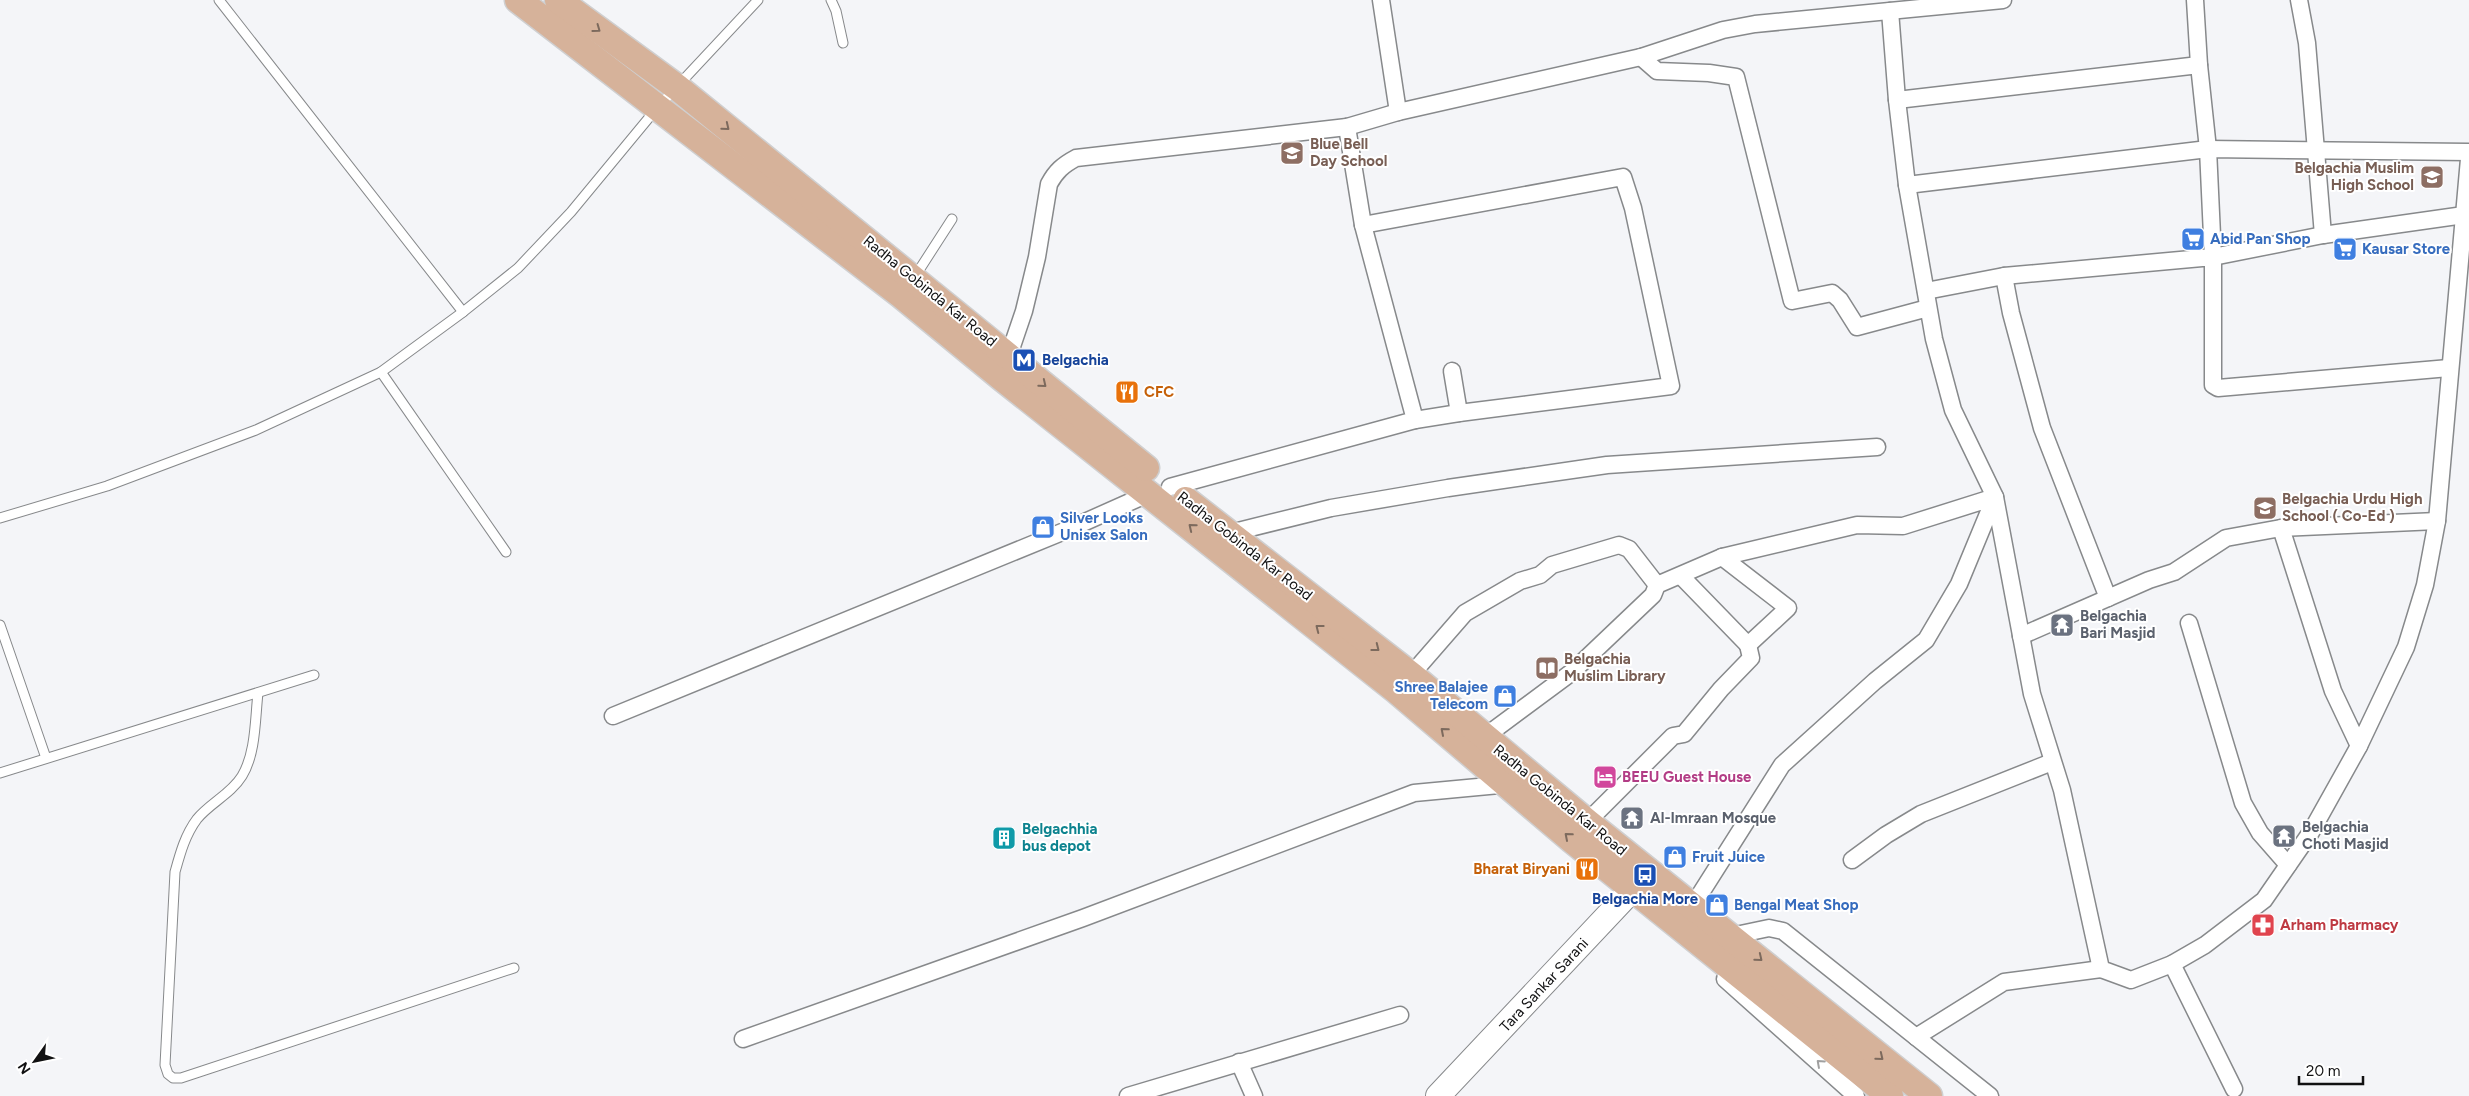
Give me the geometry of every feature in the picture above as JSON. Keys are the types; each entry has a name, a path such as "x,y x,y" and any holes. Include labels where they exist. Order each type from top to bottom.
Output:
{"main road":[{"path":"518,0 901,295 1005,366 1160,490 1390,684 1476,744 1641,881 1780,991 1929,1096"},
{"name":"Radha Gobinda Kar Road","path":"558,0 678,88 914,278 1005,366"},
{"name":"Radha Gobinda Kar Road","path":"1160,490 1230,533 1411,675 1476,744"},
{"name":"Radha Gobinda Kar Road","path":"1516,778 1587,822 1641,881"},
{"path":"1686,916 1731,936 1780,991 1890,1096"}],"street":[{"path":"1380,0 1398,112"},
{"path":"1005,366 1024,311 1035,266 1050,184 1055,173 1063,165 1076,158 1347,127 1398,112 1641,57 1723,30 1755,24 2003,0"},
{"path":"2195,0 2199,65 2208,149 2213,257 2214,385 2218,388 2449,368"},
{"path":"2299,0 2307,43 2323,234"},
{"path":"1890,11 1897,100 1907,185 1934,339 1953,410 1995,497 2014,590 2032,694 2062,790 2101,969"},
{"path":"1641,57 1658,71 1708,73 1736,77 1792,301 1832,293 1840,300 1857,327 1928,308"},
{"path":"1897,100 2199,65"},
{"path":"1347,127 1363,226 1415,420"},
{"path":"1907,185 2208,149 2469,152"},
{"path":"1916,1037 2004,982 2101,969 2131,980 2172,964 2204,945 2264,900 2311,832 2359,746 2406,647 2425,585 2437,521 2449,368 2469,159"},
{"path":"613,716 1058,534 1160,490 1415,420 1459,412 1671,386 1633,208 1623,177 1363,226"},
{"path":"1926,291 2004,276 2213,257 2323,234 2464,215"},
{"path":"2004,276 2011,313 2042,428 2108,598"},
{"path":"1452,372 1459,412"},
{"path":"1230,533 1331,508 1448,488 1607,465 1877,447"},
{"path":"1476,744 1572,672 1653,594 1658,585 1722,557 1857,525 1903,526 1995,497"},
{"path":"1856,1096 1719,973 1686,916 1782,765 1875,682 1926,640 1958,584 1995,497"},
{"path":"2021,636 2174,572 2226,538 2281,528 2437,521"},
{"path":"2281,528 2333,691 2359,746"},
{"path":"1411,675 1465,613 1520,581 1540,575 1552,565 1619,545 1629,550 1658,585"},
{"path":"1722,557 1788,608 1748,645"},
{"path":"1587,822 1673,736 1684,734 1721,689 1751,658 1748,645 1681,576"},
{"path":"2189,623 2243,803 2260,833 2288,865"},
{"path":"1852,860 1886,835 1921,814 2052,762"},
{"path":"744,1039 1083,918 1414,793 1516,778"},
{"name":"Tara Sankar Sarani","path":"1438,1096 1641,881"},
{"path":"1731,936 1769,928 1783,931 1990,1096"},
{"path":"2172,964 2234,1089"},
{"path":"1128,1096 1400,1015"},
{"path":"1239,1062 1254,1096"}],"lane":[{"path":"219,0 463,312"},
{"path":"0,518 107,486 256,430 381,372 463,312 518,268 558,226 657,108 678,88 699,61 758,0"},
{"path":"831,0 836,11 843,43"},
{"path":"914,278 952,219"},
{"path":"381,372 506,552"},
{"path":"0,624 46,758"},
{"path":"0,773 314,675"},
{"path":"258,692 251,750 242,775 231,789 197,819 181,848 176,872 165,1065 168,1074 174,1078 181,1078 514,968"}],"place":[{"name":"Blue Bell Day School","path":"1292,153"},
{"name":"Belgachia Muslim High School","path":"2432,177"},
{"name":"Abid Pan Shop","path":"2193,239"},
{"name":"Kausar Store","path":"2345,249"},
{"name":"Belgachia","path":"1024,360"},
{"name":"CFC","path":"1127,392"},
{"name":"Belgachia Urdu High School ( Co-Ed )","path":"2265,508"},
{"name":"Silver Looks Unisex Salon","path":"1043,527"},
{"name":"Belgachia Bari Masjid","path":"2062,625"},
{"name":"Belgachia Muslim Library","path":"1547,668"},
{"name":"Shree Balajee Telecom","path":"1505,696"},
{"name":"BEEU Guest House","path":"1605,777"},
{"name":"Al-Imraan Mosque","path":"1632,818"},
{"name":"Belgachia Choti Masjid","path":"2284,836"},
{"name":"Belgachhia bus depot","path":"1004,838"},
{"name":"Fruit Juice","path":"1675,857"},
{"name":"Bharat Biryani","path":"1587,869"},
{"name":"Belgachia More","path":"1645,875"},
{"name":"Bengal Meat Shop","path":"1717,905"},
{"name":"Arham Pharmacy","path":"2263,925"}]}
